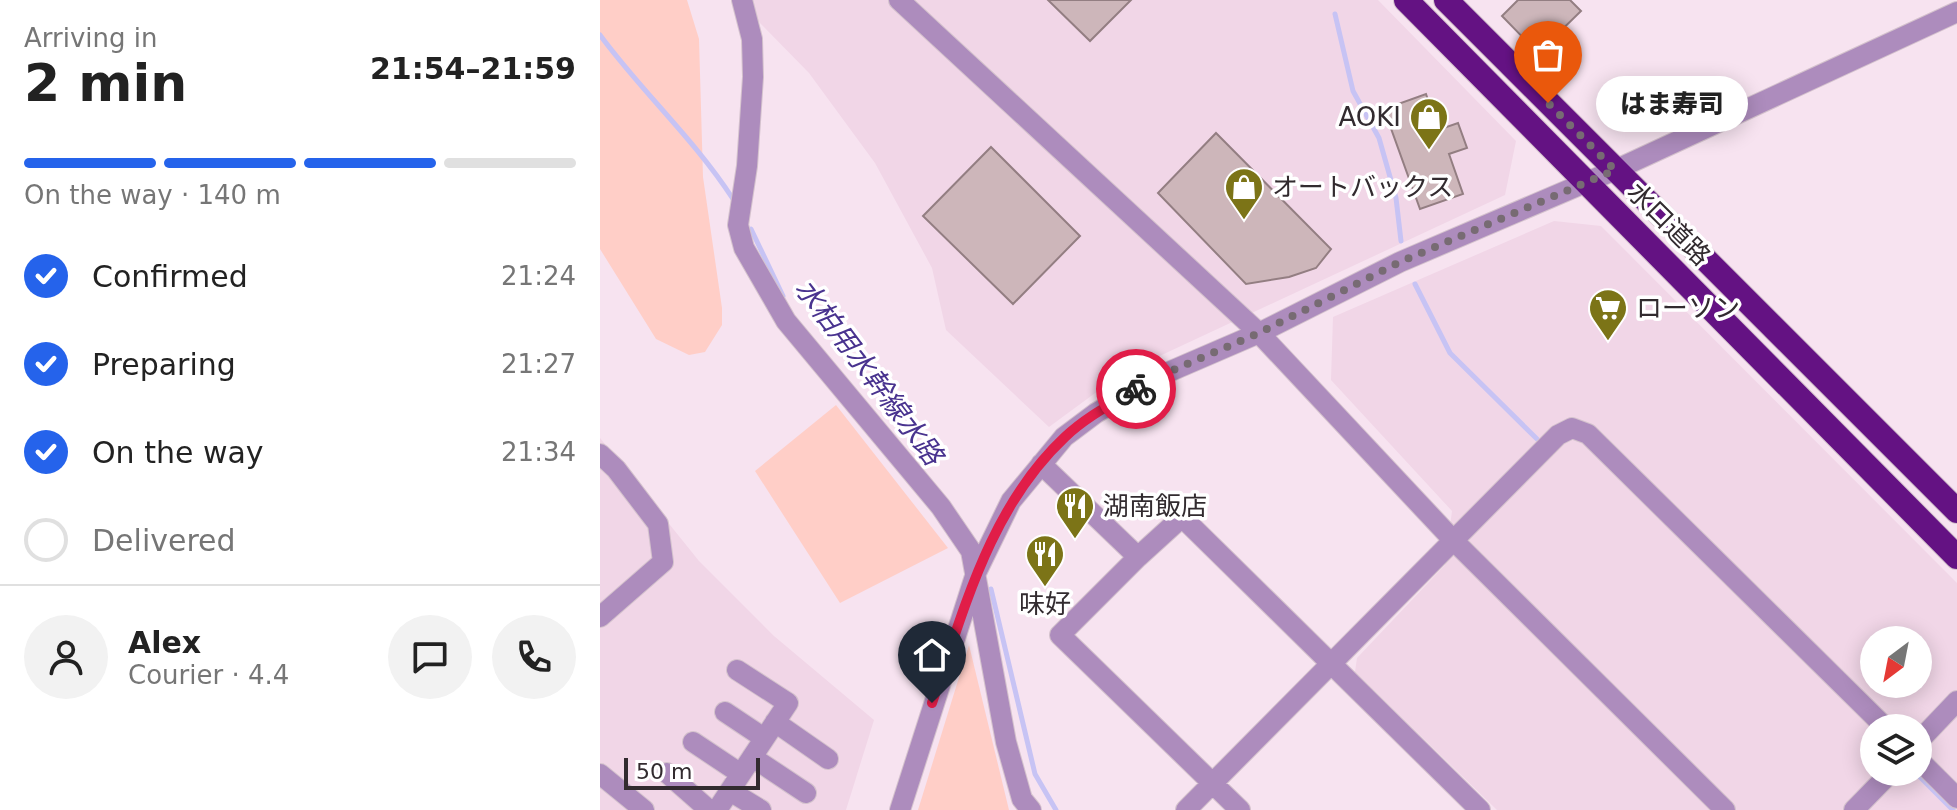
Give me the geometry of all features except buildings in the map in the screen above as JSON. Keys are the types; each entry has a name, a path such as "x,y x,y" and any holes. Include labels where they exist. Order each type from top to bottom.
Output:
{"highway":[{"name":"水口道路","path":"1406,0 1957,557"},
{"name":"水口道路","path":"1446,0 1957,511"}],"street":[{"path":"742,0 752,39 753,77 747,166 738,225 744,248 786,321 951,520 971,551 1006,742 1022,799 1031,810"},
{"path":"899,0 1259,333 1454,541 1725,810"},
{"path":"900,810 976,573 1011,501 1064,437 1096,413 1157,377 1259,333 1400,262 1615,170 1957,12"},
{"path":"1186,810 1558,435 1572,428 1580,429 1872,714"},
{"path":"600,454 616,469 658,524 663,562 600,617"},
{"path":"1041,464 1138,557"},
{"path":"1240,810 1060,635 1182,517 1480,810"},
{"path":"717,810 788,703 737,670"},
{"path":"1932,727 1957,701"},
{"path":"725,712 828,759"},
{"path":"693,742 741,774 806,793"},
{"path":"667,773 709,810"},
{"path":"1932,773 1957,798"},
{"path":"600,774 644,810"},
{"path":"741,774 761,810"},
{"path":"1854,810 1877,786"}],"shaded area":[{"path":"600,0 687,0 699,39 703,177 722,308 722,325 705,352 689,355 656,339 600,249"},
{"path":"750,0 1378,0 1516,141 1505,195 1121,374 1049,427 946,330 932,268 875,163 809,73 758,21"},
{"path":"1554,221 1601,226 1957,583 1957,810 1497,810 1355,672 1357,658 1445,565 1452,511 1331,380 1333,317"},
{"path":"836,405 948,548 840,603 755,471"},
{"path":"600,438 699,561 774,636 874,720 846,810 600,810"},
{"path":"969,645 1009,810 918,810"}],"waterway":[{"path":"1335,14 1353,91 1379,138 1396,198 1401,241"},
{"name":"水柏用水幹線水路","path":"600,35 702,156 733,199"},
{"name":"水柏用水幹線水路","path":"751,229 783,296"},
{"path":"1415,284 1450,353 1537,439"},
{"name":"水柏用水幹線水路","path":"991,589 1035,774 1056,810"},
{"path":"1929,786 1953,810"}],"way so far":[{"path":"1136,389 1259,333 1400,262 1615,170 1548,103"}],"place":[{"name":"はま寿司","path":"1548,103"},
{"name":"AOKI","path":"1429,151"},
{"name":"オートバックス","path":"1244,221"},
{"name":"ローソン","path":"1608,342"},
{"name":"湖南飯店","path":"1075,540"},
{"name":"味好","path":"1045,588"}],"route":[{"path":"932,703 976,573 1011,501 1064,437 1136,389"}]}
